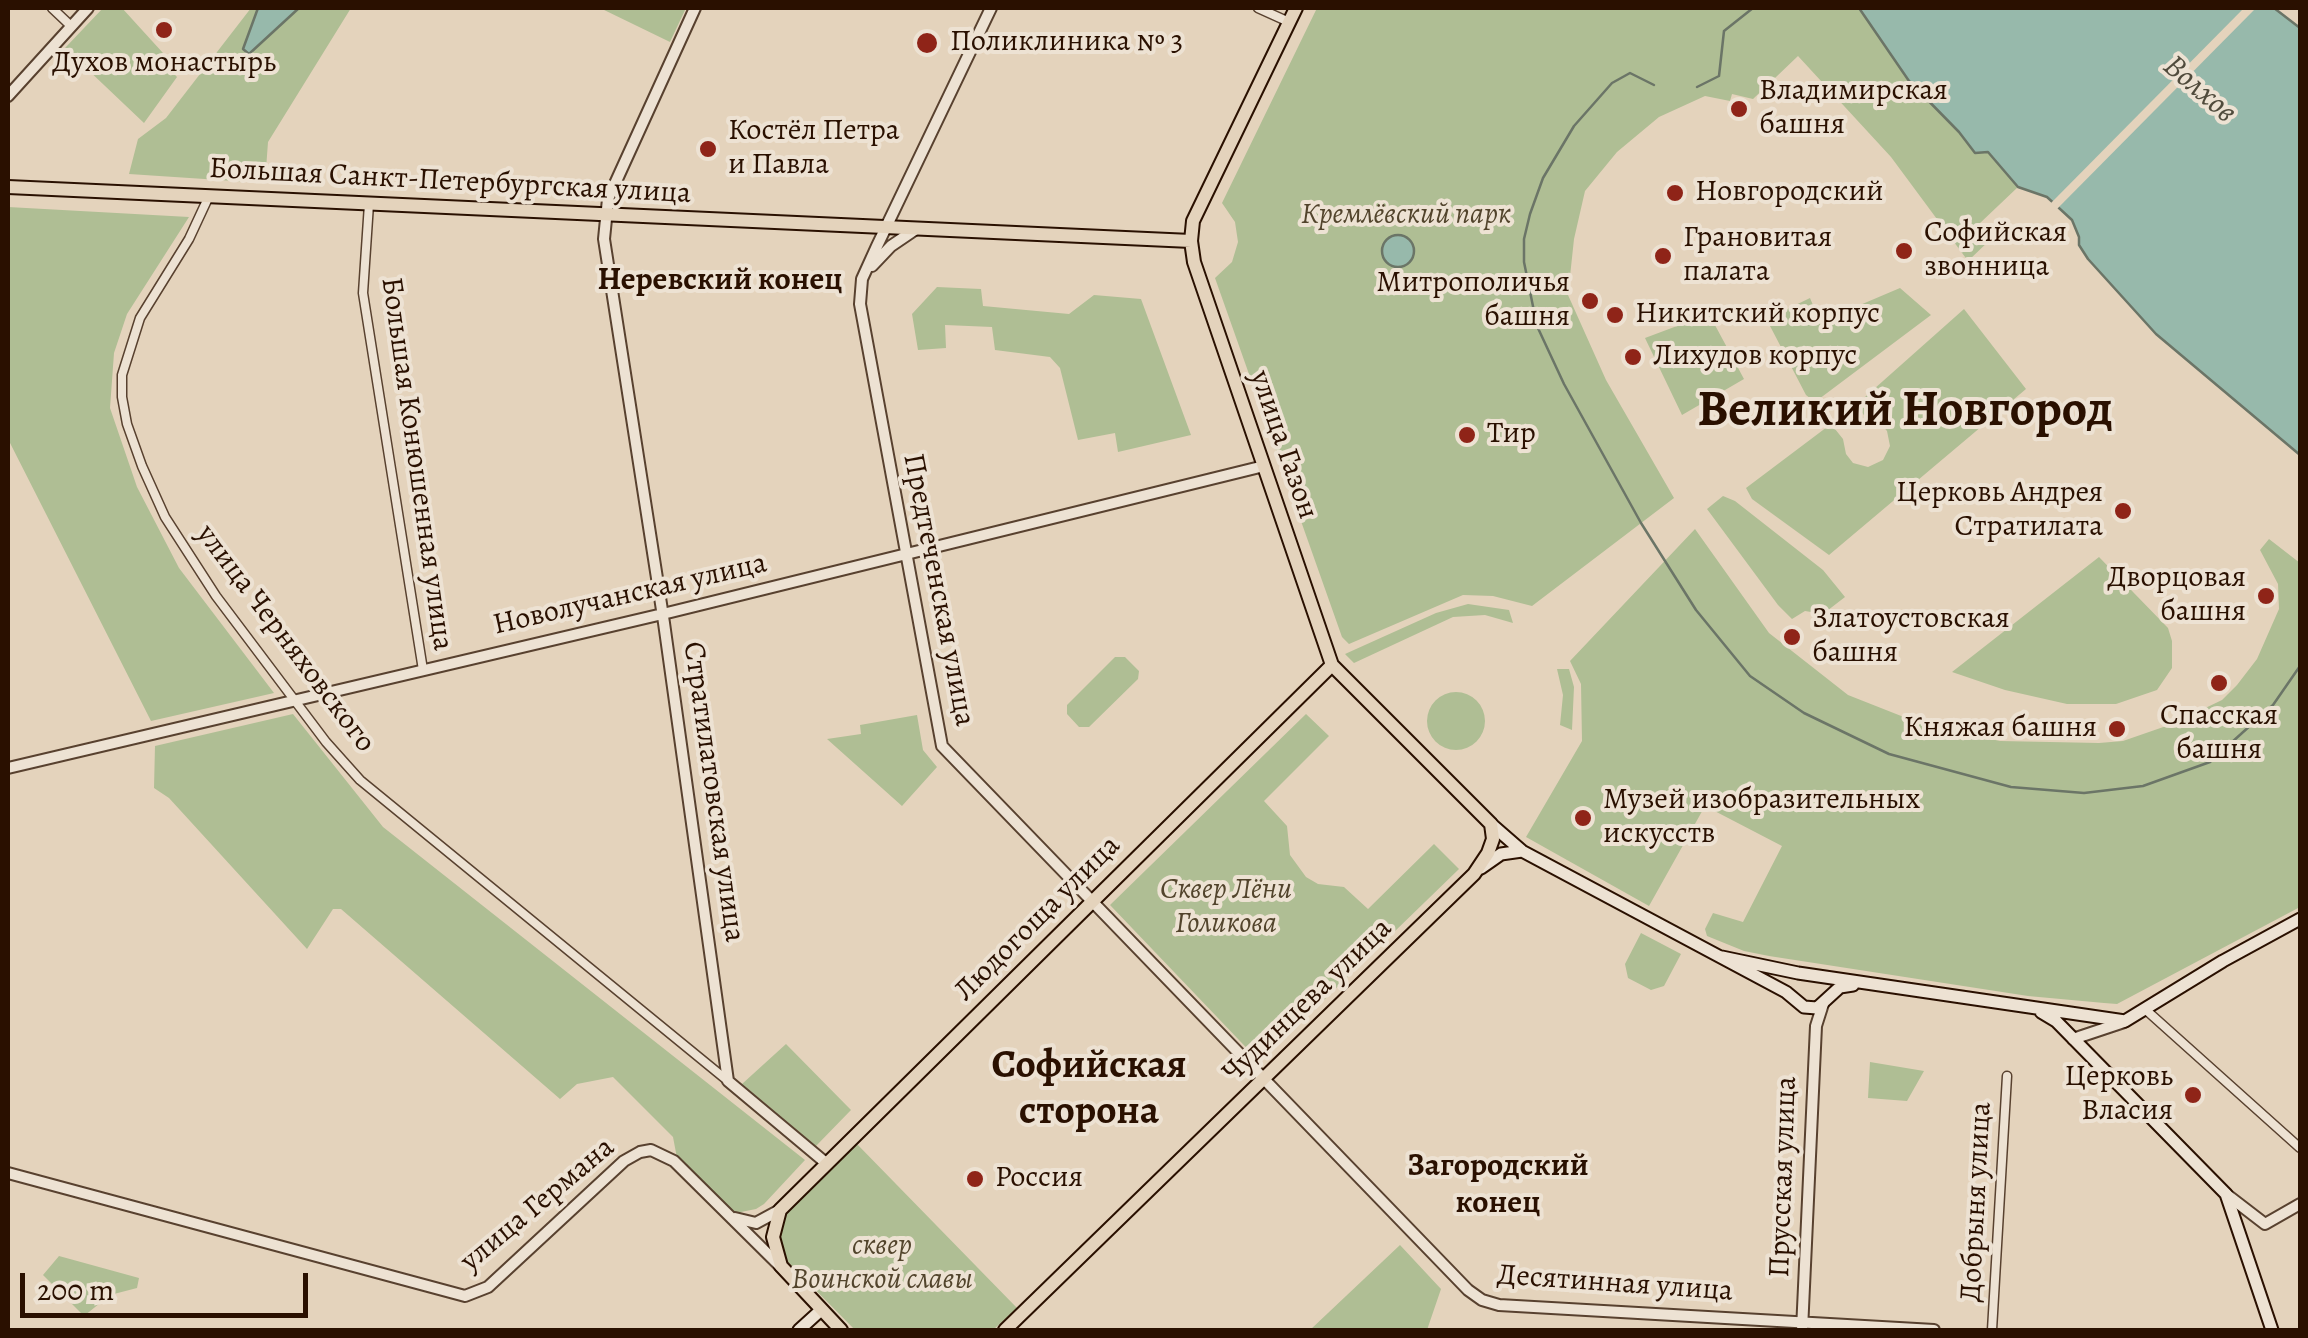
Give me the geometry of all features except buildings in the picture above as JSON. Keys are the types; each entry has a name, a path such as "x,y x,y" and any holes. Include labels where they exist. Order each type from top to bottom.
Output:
{"main road":[{"path":"1191,241 1193,221 1202,200 1296,8"},
{"name":"Большая Санкт-Петербургская улица","path":"8,186 1191,241"},
{"name":"улица Газон","path":"1191,241 1194,262 1332,665"},
{"path":"1332,665 1446,783 1522,850 1786,992 1801,1006 1811,1009 1840,987 1868,984"},
{"name":"Людогоща улица","path":"780,1210 1332,665"},
{"name":"Чудинцева улица","path":"1474,874 1491,845 1491,824"},
{"name":"Чудинцева улица","path":"1005,1330 1474,874 1501,854 1522,850"},
{"path":"1722,957 1868,984 2125,1022 2300,919"},
{"path":"1801,1006 1794,998 1795,984 1804,974 1815,974 1828,985 1825,1001"},
{"path":"2038,1010 2056,1021 2226,1194 2272,1330"},
{"path":"780,1210 773,1237 780,1266 840,1330"},
{"path":"799,1330 820,1310"}],"street":[{"path":"52,8 72,26"},
{"path":"8,96 88,8"},
{"path":"604,214 695,8"},
{"name":"Предтеченская улица","path":"992,8 862,279 860,304 942,746 1265,1078"},
{"path":"1258,8 1289,22"},
{"name":"улица Черняховского","path":"209,196 190,239 133,335 122,375 124,410 142,466 165,517 207,583 293,699 360,780 826,1163"},
{"name":"Большая Конюшенная улица","path":"369,204 364,293 423,670"},
{"name":"Стратилатовская улица","path":"604,214 604,239 728,1081"},
{"path":"862,279 891,246 916,229"},
{"name":"Новолучанская улица","path":"8,768 662,614 1264,466"},
{"name":"Прусская улица","path":"1803,1326 1816,1026 1825,1001"},
{"path":"1801,1006 1816,1026"},
{"path":"2146,1010 2300,1148"},
{"path":"2074,1039 2125,1022"},
{"name":"Добрыня улица","path":"1992,1330 2008,1076"},
{"name":"Десятинная улица","path":"1265,1078 1456,1278 1482,1300 1499,1305 1803,1326 1934,1330"},
{"name":"улица Германа","path":"8,1173 460,1296 488,1287 616,1168 640,1152 656,1150 674,1161 732,1217"},
{"path":"2226,1194 2265,1224 2300,1204"},
{"path":"732,1217 756,1223 780,1210"},
{"path":"732,1217 780,1266"}],"green space":[{"path":"103,8 122,8 163,53 162,61 177,77 144,123 65,48"},
{"path":"251,8 351,8 268,142 265,183 129,174 138,139 166,118"},
{"path":"600,8 686,8 670,42"},
{"name":"Кремлёвский парк","path":"1317,8 1859,8 1909,81 1975,152 1988,152 2018,187 1979,224 1991,239 1968,261 1891,157 1798,56 1753,99 1732,94 1730,101 1705,96 1659,117 1617,152 1585,191 1574,239 1568,295 1606,380 1674,498 1532,606 1493,596 1463,595 1349,644 1342,637 1215,278 1232,262 1238,242 1235,222 1222,203"},
{"path":"8,207 189,217 127,314 114,353 110,408 137,487 179,568 274,693 151,721 8,439"},
{"path":"937,287 981,289 983,306 1069,314 1094,295 1141,299 1191,435 1118,452 1115,433 1078,440 1060,368 1050,357 995,350 992,327 945,325 946,348 918,350 912,314"},
{"path":"1900,288 1931,315 1819,399 1806,395 1770,326 1776,323 1775,315 1810,298 1820,322"},
{"path":"1964,309 2026,389 1829,555 1752,499 1746,488 1831,424 1843,439 1853,463 1868,467 1883,460 1890,446 1887,431 1879,422 1867,419 1856,405"},
{"path":"1709,314 1744,379 1682,415 1645,338"},
{"path":"1723,496 1735,501 1823,570 1845,597 1823,614 1805,611 1792,619 1707,509"},
{"path":"1695,529 1769,633 1848,695 1924,725 2000,741 2099,743 2123,741 2172,724 2222,700 2237,685 2257,659 2279,609 2278,584 2260,550 2269,539 2300,563 2300,907 2117,1004 2104,1003 2028,996 1769,956 1707,936 1705,929 1713,913 1743,922 1782,846 1705,806 1649,906 1526,837 1582,741 1581,684 1570,661"},
{"path":"2099,557 2168,628 2172,668 2157,690 2116,704 2067,704 2005,690 1952,672"},
{"path":"1468,604 1509,610 1513,623 1485,615 1453,617 1354,663 1345,654 1436,613"},
{"path":"1115,657 1125,657 1139,671 1138,679 1089,727 1079,727 1067,714 1067,705"},
{"path":"1557,669 1569,669 1574,687 1572,730 1560,725 1563,695"},
{"path":"1456,692 1476,701 1485,721 1476,741 1456,750 1436,741 1427,721 1436,701"},
{"path":"293,714 383,827 805,1160 764,1204 736,1213 726,1208 677,1158 673,1137 613,1077 577,1084 560,1099 341,909 333,909 307,949 169,798 154,788 155,746"},
{"name":"Сквер Лёни Голикова","path":"1306,714 1329,736 1264,801 1287,826 1290,855 1306,877 1318,884 1344,887 1368,909 1434,844 1459,869 1260,1062 1110,905"},
{"path":"917,715 923,750 937,767 902,806 827,739 861,734 860,725"},
{"path":"1641,933 1681,954 1664,986 1651,990 1628,978 1625,964"},
{"path":"786,1044 851,1110 816,1146 742,1084"},
{"path":"1870,1062 1924,1071 1907,1101 1868,1098"},
{"name":"сквер Воинской славы","path":"855,1142 1017,1308 993,1330 855,1330 786,1260 780,1237 787,1211"},
{"path":"1400,1245 1441,1289 1427,1330 1310,1330"},
{"path":"59,1256 139,1278 137,1288 110,1295 84,1316 43,1275"}],"water":[{"path":"258,8 299,8 249,54 243,49"},
{"name":"Волхов","path":"1859,8 2274,8 2300,28 2300,455 2156,334 2088,259 2079,245 2072,220 2047,197 2018,187 1988,152 1975,153 1909,81"},
{"path":"1398,235 1409,240 1414,251 1409,262 1398,267 1387,262 1382,251 1387,240"}],"pier":[{"path":"2244,8 2256,8 2055,211 2049,205"}],"waterway":[{"path":"1697,87 1719,76 1724,31 1753,8"},
{"path":"1654,85 1630,73 1612,83 1574,126 1543,178 1524,239 1524,262 1537,326 1564,384 1641,523 1696,610 1750,676 1804,713 1889,754 2011,787 2084,793 2143,786 2210,762 2273,705 2300,666"}],"place":[{"name":"Духов монастырь","path":"164,30"},
{"name":"Поликлиника № 3","path":"927,43"},
{"name":"Владимирская башня","path":"1739,109"},
{"name":"Костёл Петра и Павла","path":"708,149"},
{"name":"Новгородский","path":"1675,193"},
{"name":"Софийская звонница","path":"1904,251"},
{"name":"Грановитая палата","path":"1663,256"},
{"name":"Митрополичья башня","path":"1590,301"},
{"name":"Никитский корпус","path":"1615,315"},
{"name":"Лихудов корпус","path":"1633,357"},
{"name":"Тир","path":"1467,435"},
{"name":"Церковь Андрея Стратилата","path":"2123,511"},
{"name":"Дворцовая башня","path":"2266,596"},
{"name":"Златоустовская башня","path":"1792,637"},
{"name":"Спасская башня","path":"2219,683"},
{"name":"Княжая башня","path":"2117,729"},
{"name":"Музей изобразительных искусств","path":"1583,818"},
{"name":"Церковь Власия","path":"2193,1095"},
{"name":"Россия","path":"975,1179"}],"district":[{"name":"Неревский конец","path":"720,281"},
{"name":"Великий Новгород","path":"1905,413"},
{"name":"Софийская сторона","path":"1089,1090"},
{"name":"Загородский конец","path":"1498,1186"}]}
